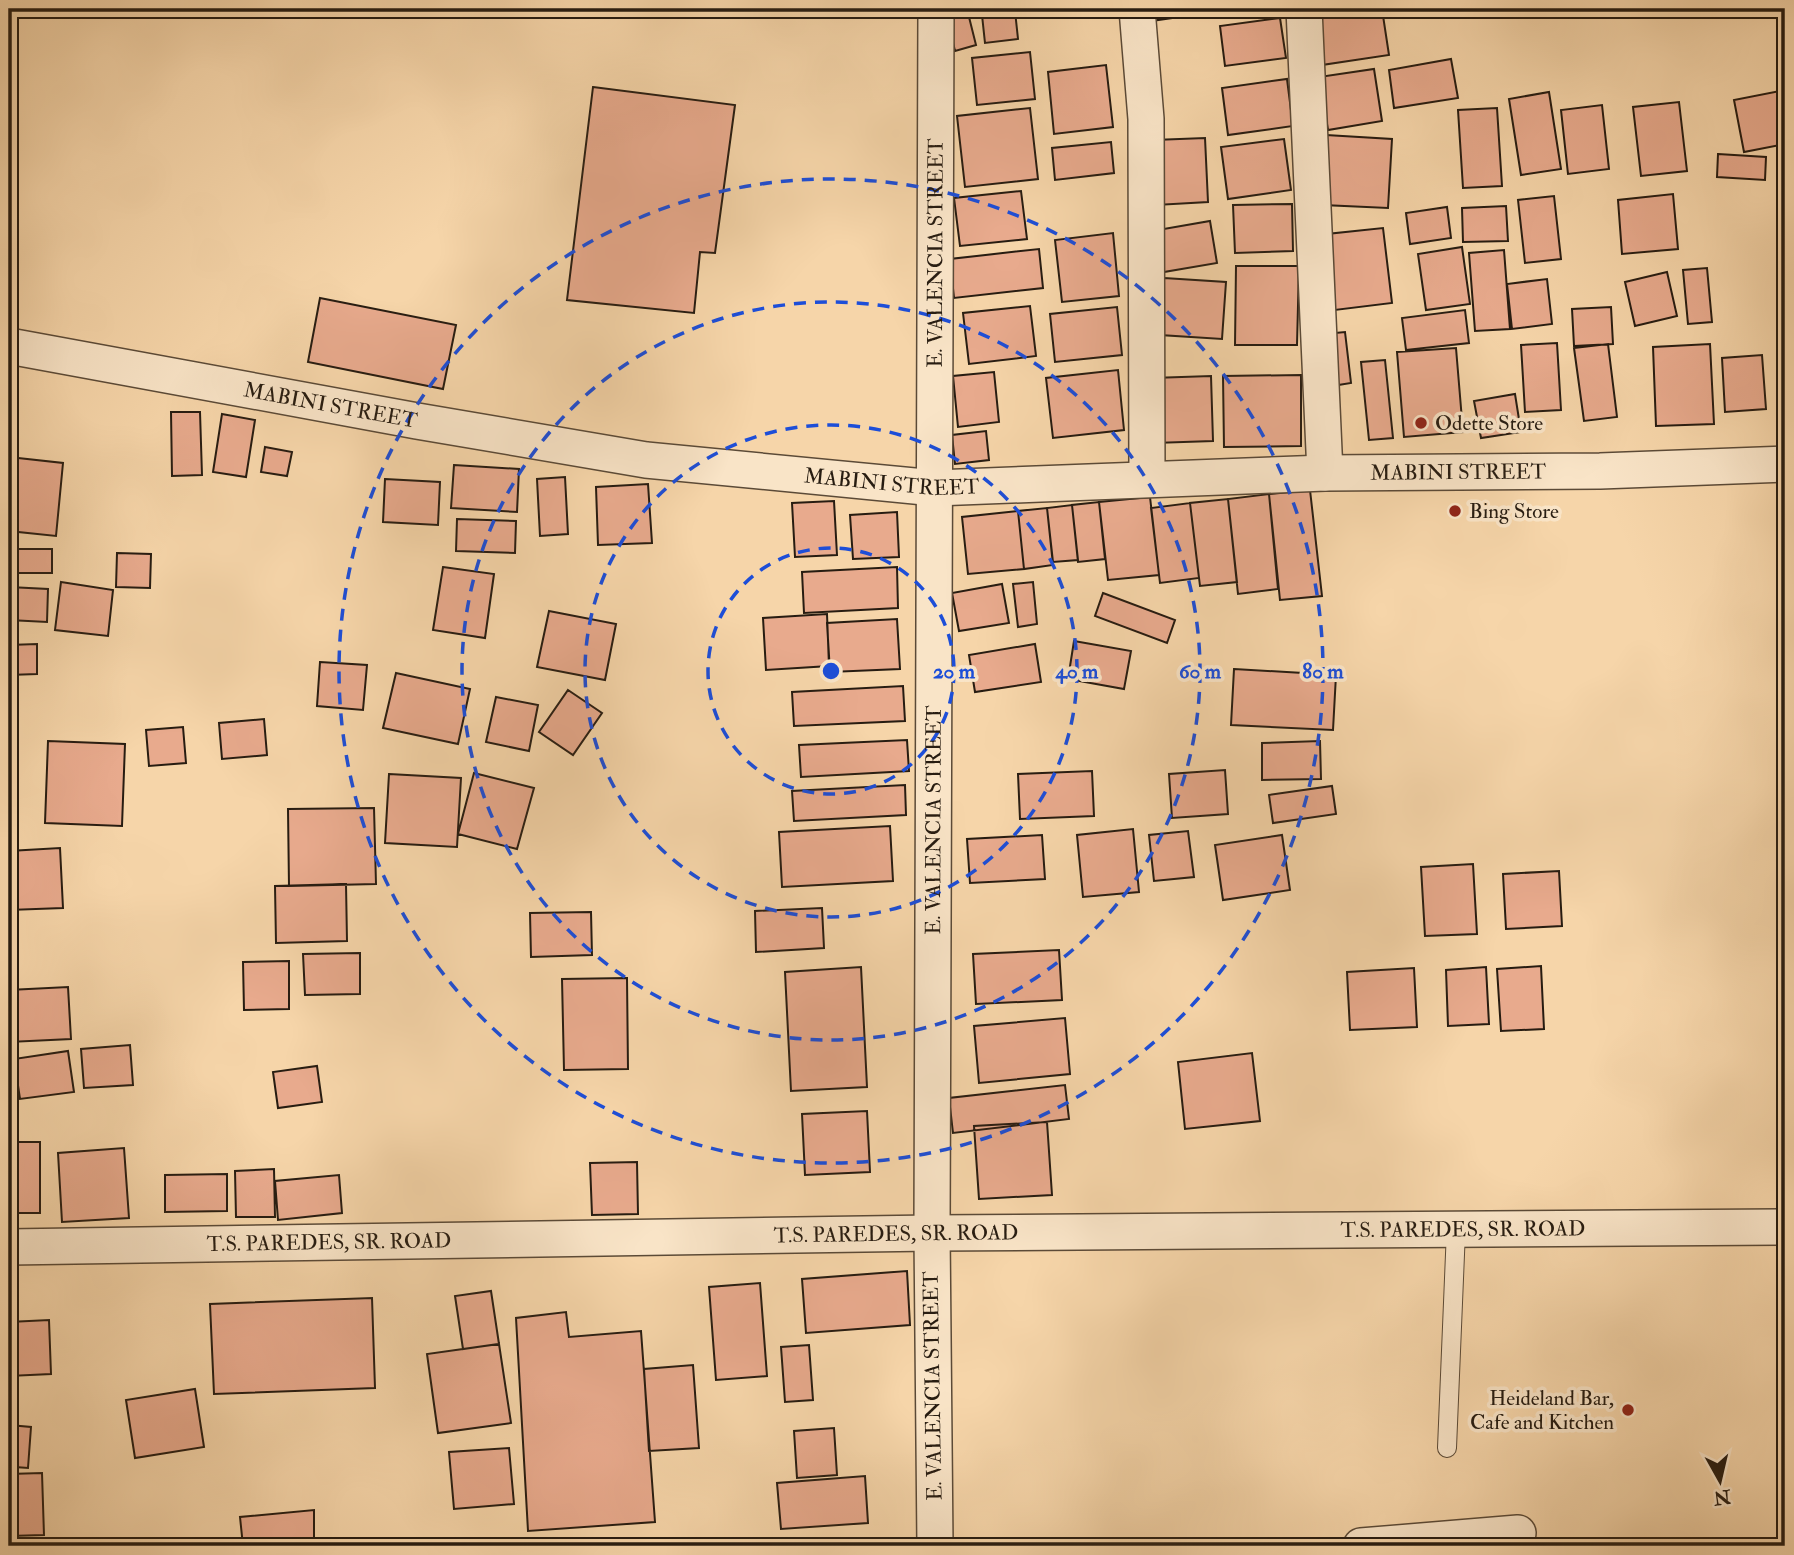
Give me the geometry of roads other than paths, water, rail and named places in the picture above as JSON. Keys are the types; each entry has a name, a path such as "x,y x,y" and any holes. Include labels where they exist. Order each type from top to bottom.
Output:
{"street":[{"name":"E. VALENCIA STREET","path":"935,1546 932,1234 936,9"},
{"path":"1137,9 1146,119 1147,478"},
{"path":"1304,9 1325,473"},
{"name":"MABINI STREET","path":"9,346 646,460 935,488 1147,478 1325,473 1600,471 1785,464"},
{"name":"T.S. PAREDES, SR. ROAD","path":"9,1247 932,1234 1785,1227"},
{"path":"1361,1546 1518,1533"}],"lane":[{"path":"1447,1447 1456,1230"}],"place":[{"name":"Odette Store","path":"1421,423"},
{"name":"Bing Store","path":"1455,511"},
{"name":"Heideland Bar, Cafe and Kitchen","path":"1628,1410"}]}
